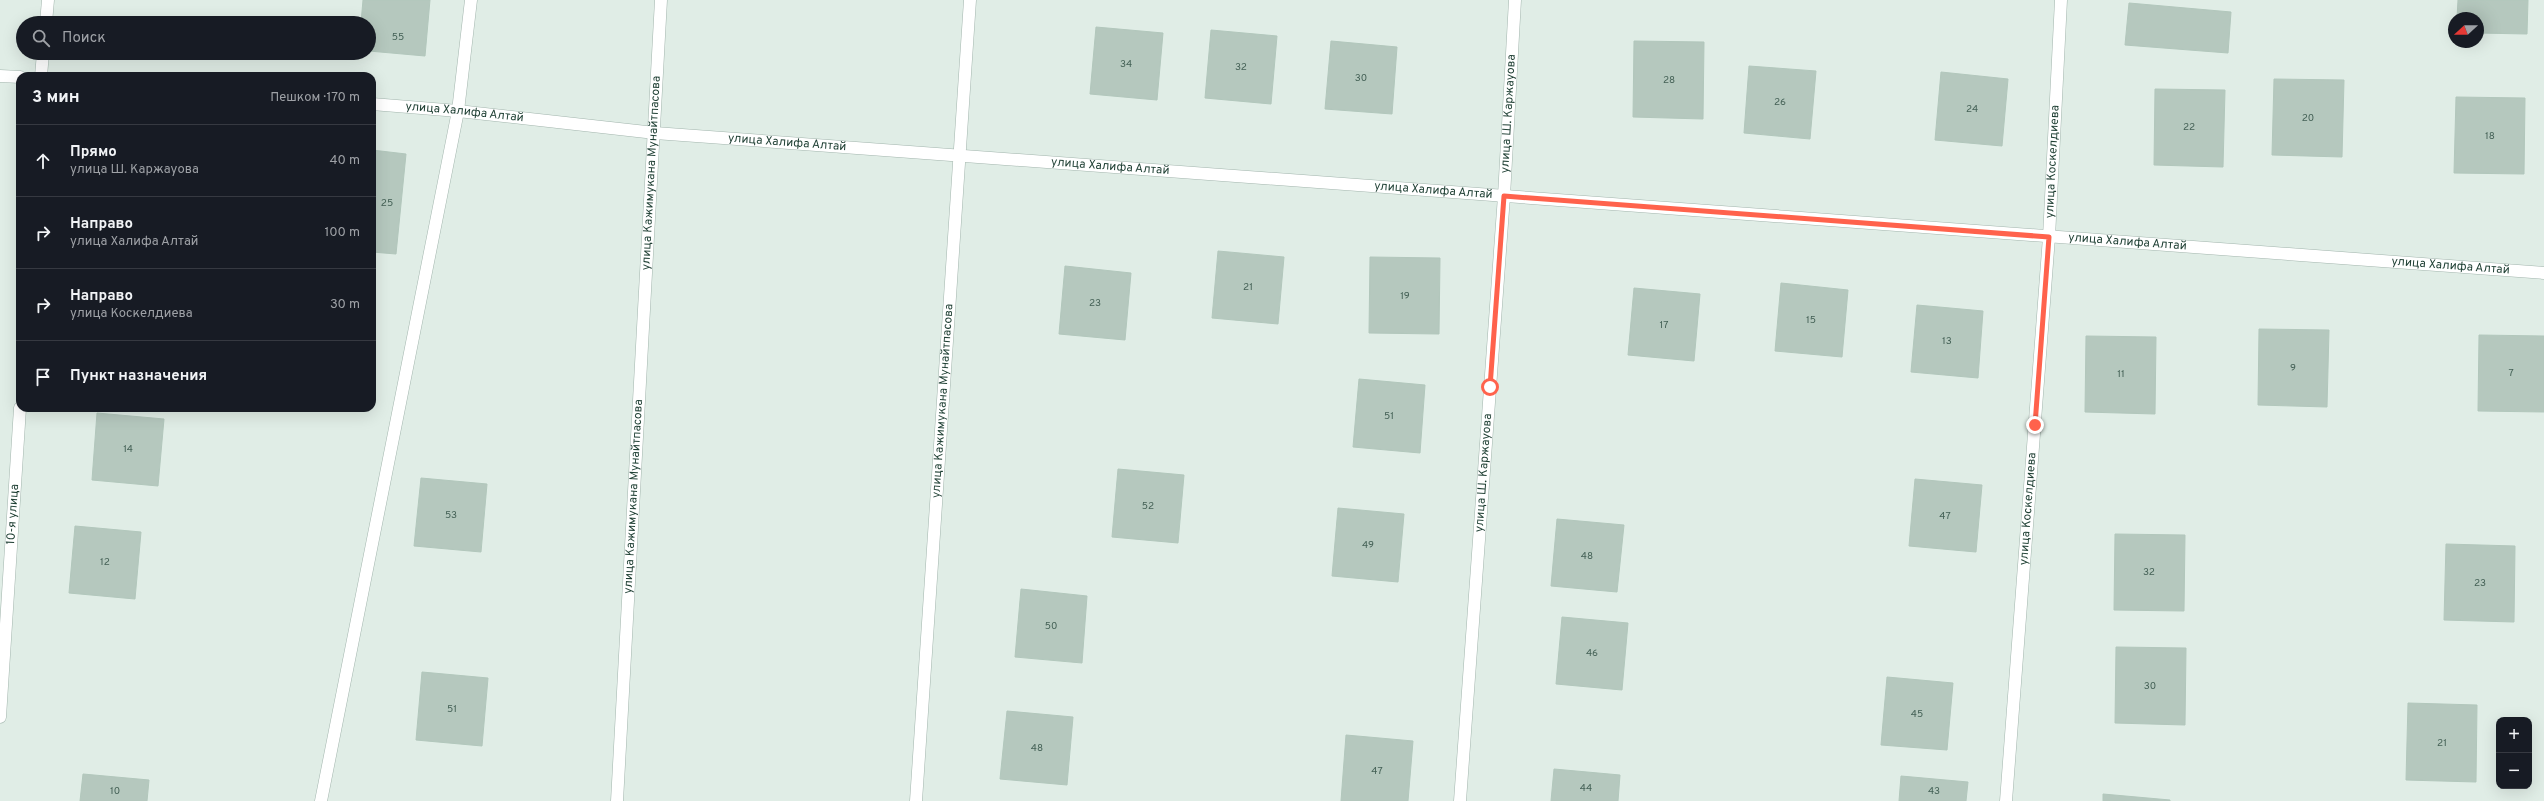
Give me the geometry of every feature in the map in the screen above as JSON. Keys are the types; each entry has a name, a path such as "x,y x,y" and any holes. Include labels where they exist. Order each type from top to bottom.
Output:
{"street":[{"path":"47,16 48,0"},
{"path":"321,801 458,111 471,0"},
{"name":"улица Кажимукана Мунайтпасова","path":"617,801 655,133 661,0"},
{"name":"улица Кажимукана Мунайтпасова","path":"916,801 970,0"},
{"name":"улица Ш. Каржауова","path":"1460,801 1504,196 1515,0"},
{"name":"улица Коскелдиева","path":"2006,801 2049,237 2060,0"},
{"path":"42,72 43,60"},
{"path":"0,76 16,77"},
{"name":"улица Халифа Алтай","path":"376,104 458,111 655,133 2544,273"},
{"name":"10-я улица","path":"0,717 20,412"}],"building":[{"path":"363,0 430,0 425,56 376,52 376,16 362,16"},
{"path":"2458,0 2528,0 2527,34 2484,33 2484,12 2457,12"},
{"path":"2129,3 2231,12 2228,53 2125,45"},
{"path":"1096,27 1163,33 1157,100 1090,94"},
{"path":"1211,30 1277,36 1271,104 1205,98"},
{"path":"1331,41 1397,47 1392,114 1325,109"},
{"path":"1634,41 1704,42 1703,119 1633,117"},
{"path":"1749,66 1816,71 1810,139 1744,133"},
{"path":"1941,72 2008,79 2002,146 1935,140"},
{"path":"2274,79 2344,80 2342,157 2272,155"},
{"path":"2155,89 2225,90 2223,167 2154,165"},
{"path":"2456,97 2525,98 2524,174 2454,173"},
{"path":"376,150 406,154 396,254 376,252"},
{"path":"1218,251 1284,257 1278,324 1212,318"},
{"path":"1370,257 1440,258 1439,334 1369,333"},
{"path":"1065,266 1131,273 1125,340 1059,334"},
{"path":"1781,283 1848,290 1842,357 1775,351"},
{"path":"1634,288 1700,294 1694,361 1628,355"},
{"path":"1917,305 1983,311 1978,378 1911,372"},
{"path":"2259,329 2329,330 2327,407 2258,405"},
{"path":"2479,335 2544,336 2544,412 2478,411"},
{"path":"2086,336 2156,337 2155,414 2085,412"},
{"path":"1359,379 1425,385 1420,453 1353,447"},
{"path":"97,413 164,419 158,486 92,480"},
{"path":"1118,469 1184,475 1178,543 1112,537"},
{"path":"421,478 487,484 481,552 414,546"},
{"path":"1915,479 1982,485 1976,552 1909,546"},
{"path":"1338,508 1404,514 1398,582 1332,576"},
{"path":"1557,519 1624,525 1617,592 1551,586"},
{"path":"75,526 141,532 135,599 69,593"},
{"path":"2115,534 2185,535 2184,611 2114,610"},
{"path":"2446,544 2515,546 2514,622 2444,620"},
{"path":"1021,589 1087,596 1082,663 1015,657"},
{"path":"1562,617 1628,623 1622,690 1556,684"},
{"path":"2116,647 2186,648 2185,725 2115,723"},
{"path":"422,672 488,678 482,746 416,740"},
{"path":"1887,677 1953,683 1947,750 1881,745"},
{"path":"2408,703 2477,705 2476,782 2406,780"},
{"path":"1007,711 1073,717 1067,785 1000,779"},
{"path":"1346,735 1413,741 1408,801 1341,801"},
{"path":"1554,769 1620,775 1618,801 1551,801"},
{"path":"83,774 149,780 147,801 80,801"},
{"path":"1901,776 1968,782 1966,801 1899,801"},
{"path":"2103,794 2170,800 2170,801 2103,801"}],"route":[{"path":"1490,387 1504,196 2049,237 2035,425"}]}
